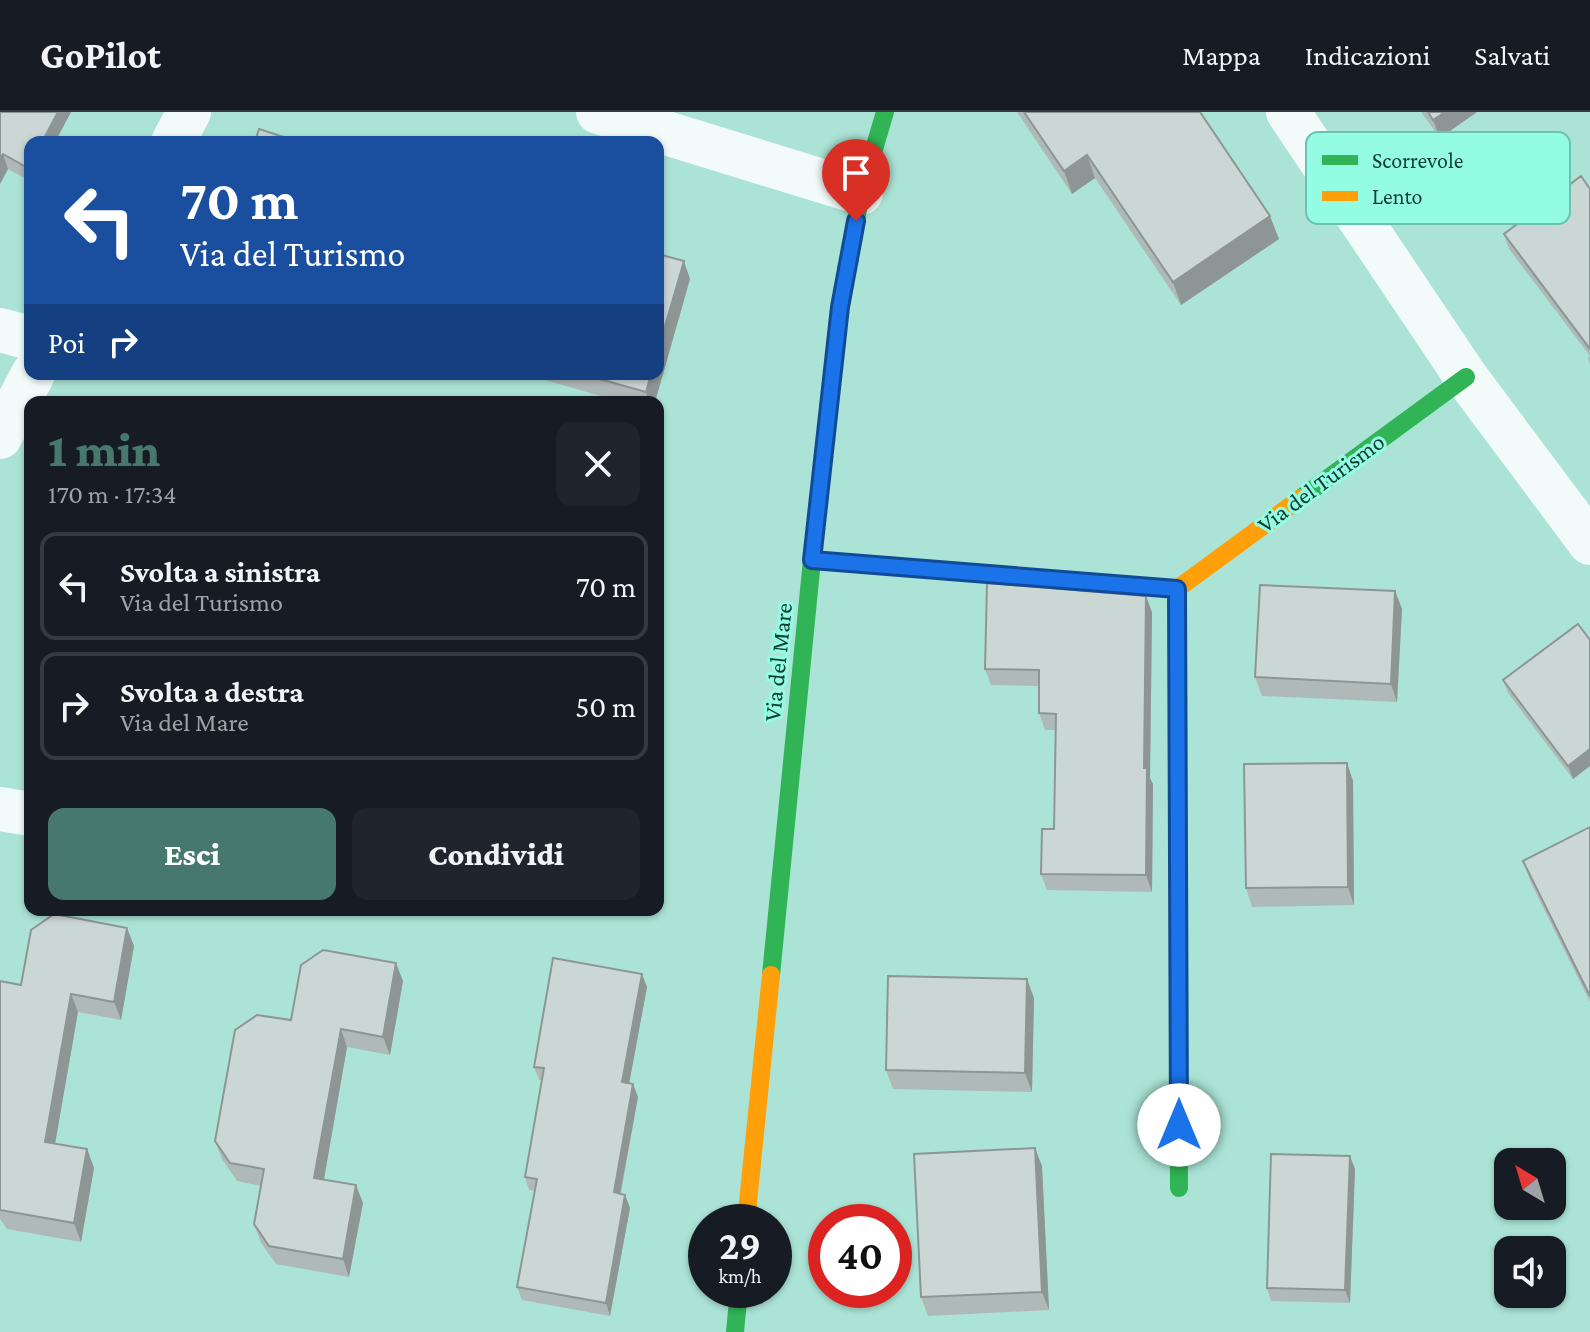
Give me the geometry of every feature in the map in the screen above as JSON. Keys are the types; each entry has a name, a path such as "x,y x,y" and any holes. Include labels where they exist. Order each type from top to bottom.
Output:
{"street":[{"path":"176,136 189,112"},
{"path":"598,112 861,193"},
{"name":"Via del Mare","path":"748,1204 840,307 861,193 885,112"},
{"path":"1288,112 1306,139"},
{"path":"1363,224 1466,377 1590,543"},
{"path":"0,330 24,336"},
{"name":"Via del Turismo","path":"1177,589 1466,377"},
{"path":"0,437 30,380"},
{"path":"812,560 1177,589 1179,1188"},
{"path":"0,809 24,813"},
{"path":"735,1332 737,1308"}],"building":[{"path":"0,112 58,112 45,136 24,136 24,166 3,154 0,159"},
{"path":"1024,112 1200,112 1270,216 1173,282 1087,155 1064,171"},
{"path":"1428,112 1445,112 1433,120"},
{"path":"259,129 281,136 257,136"},
{"path":"1581,176 1590,189 1590,349 1504,234 1517,224 1570,224 1570,184"},
{"path":"664,256 684,261 664,329"},
{"path":"603,380 649,380 646,392"},
{"path":"987,583 1146,596 1146,875 1041,874 1042,829 1054,829 1056,714 1039,713 1039,670 985,669"},
{"path":"1260,585 1395,591 1391,684 1255,677"},
{"path":"1578,624 1590,640 1590,749 1568,766 1503,680"},
{"path":"1347,763 1348,887 1246,888 1244,764"},
{"path":"1590,827 1590,996 1523,861"},
{"path":"51,916 127,928 114,1002 71,994 45,1142 87,1149 74,1223 0,1210 0,981 21,985 31,930"},
{"path":"323,950 396,963 383,1037 341,1029 314,1178 356,1185 343,1259 269,1246 254,1224 264,1169 230,1163 215,1141 235,1030 257,1015 291,1020 301,965"},
{"path":"553,958 642,974 622,1082 633,1084 614,1192 625,1195 606,1303 517,1287 537,1179 525,1177 544,1068 534,1067"},
{"path":"888,976 1027,979 1025,1073 886,1070"},
{"path":"1035,1148 1042,1292 921,1297 914,1154"},
{"path":"1271,1154 1350,1156 1345,1290 1267,1288"}],"traffic: fast":[{"path":"771,975 840,307 861,193 885,112"},
{"path":"1301,498 1466,377"},
{"path":"1177,589 1179,1188"},
{"path":"735,1332 737,1308"}],"traffic: slow":[{"path":"812,560 1177,589 1301,498"},
{"path":"748,1204 771,975"}],"route":[{"path":"856,221 840,307 812,560 1177,589 1179,1125"}]}
